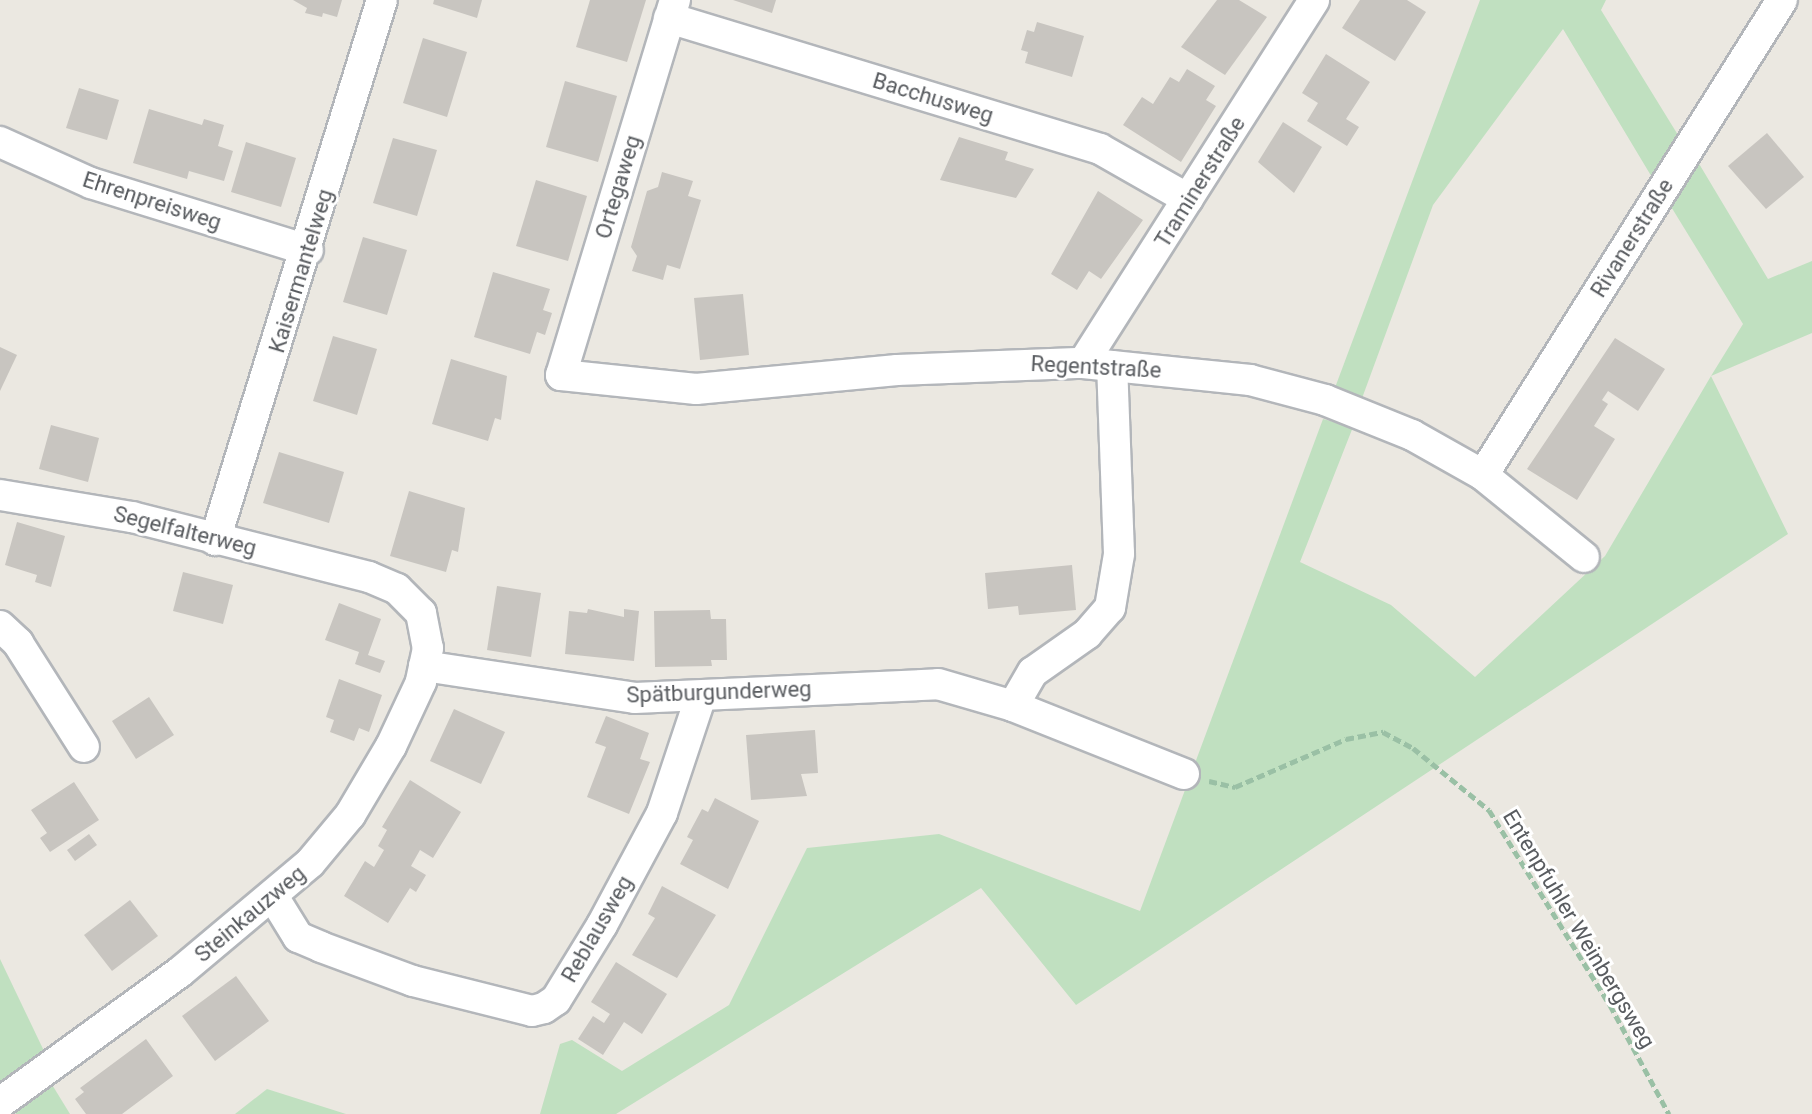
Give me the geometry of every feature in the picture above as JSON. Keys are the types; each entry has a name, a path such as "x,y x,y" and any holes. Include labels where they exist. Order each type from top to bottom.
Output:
{"street":[{"name":"Kaisermantelweg","path":"215,540 308,250 382,0"},
{"name":"Traminerstraße","path":"1097,364 1188,199 1314,0"},
{"name":"Rivanerstraße","path":"1483,475 1782,0"},
{"name":"Bacchusweg","path":"672,9 1100,149 1188,199"},
{"name":"Ortegaweg","path":"561,375 672,9"},
{"name":"Ehrenpreisweg","path":"0,142 104,188 308,250"},
{"name":"Regentstraße","path":"561,375 696,389 897,370 1097,364 1250,380 1325,400 1412,435 1483,475 1584,557"},
{"path":"1013,706 1033,672 1087,634 1110,608 1119,554 1097,364"},
{"name":"Segelfalterweg","path":"0,495 88,508 369,577"},
{"name":"Steinkauzweg","path":"0,1103 274,898 350,815 407,717 428,648 421,613 397,589 369,577"},
{"path":"0,626 18,643 84,747"},
{"name":"Spätburgunderweg","path":"424,666 635,698 938,684 1013,706 1184,774"},
{"name":"Reblausweg","path":"274,898 298,937 321,947 413,981 532,1011 544,1008 556,1000 602,925 662,813 701,696"}],"path":[{"name":"Entenpfuhler Weinbergsweg","path":"1184,774 1235,787 1346,739 1383,732 1413,748 1489,810 1610,1005 1669,1114"}],"green space":[{"path":"1480,0 1606,0 1601,10 1678,135 1653,179 1563,29 1433,205 1361,401 1333,393"},
{"path":"1698,162 1768,279 1812,261 1812,333 1711,376 1743,324 1670,205"},
{"path":"1711,376 1788,534 1076,1005 981,888 616,1114 540,1114 560,1044 572,1040 622,1071 729,1005 807,848 939,834 1140,911 1323,419 1353,427 1300,562 1391,605 1475,677 1605,556"},
{"path":"0,959 44,1051 0,1082"},
{"path":"51,1083 70,1114 15,1114"},
{"path":"267,1089 346,1114 235,1114"}],"building":[{"path":"293,0 342,0 337,17 323,13 322,17 305,13 307,8"},
{"path":"434,0 482,0 477,18 433,4"},
{"path":"590,0 646,0 627,62 576,47"},
{"path":"733,0 776,0 772,13"},
{"path":"1217,0 1239,0 1267,17 1225,75 1181,47"},
{"path":"1360,0 1407,0 1426,12 1395,61 1342,28"},
{"path":"1037,22 1084,36 1072,77 1025,63 1028,52 1021,50 1027,30 1034,32"},
{"path":"423,38 467,52 447,117 403,103"},
{"path":"1326,54 1370,82 1346,119 1359,127 1347,146 1307,121 1318,103 1302,93"},
{"path":"1187,69 1215,86 1206,100 1216,106 1181,162 1123,125 1142,97 1153,104 1170,77 1179,82"},
{"path":"565,81 617,96 598,162 546,147"},
{"path":"79,88 119,100 107,140 66,128"},
{"path":"149,109 202,125 204,119 224,125 218,146 233,151 224,181 189,171 187,179 133,163"},
{"path":"1283,122 1322,147 1294,193 1258,162"},
{"path":"1767,133 1804,177 1766,209 1728,166"},
{"path":"959,137 1008,152 1005,160 1034,169 1016,198 940,180"},
{"path":"393,138 437,150 417,216 373,203"},
{"path":"246,142 296,158 281,207 231,192"},
{"path":"662,172 693,181 688,196 701,200 680,269 667,265 663,280 632,271 637,256 631,247 647,191 658,187"},
{"path":"536,180 587,196 568,261 516,246"},
{"path":"1098,191 1143,220 1101,279 1089,271 1077,290 1051,274"},
{"path":"363,237 407,250 387,315 343,302"},
{"path":"493,272 550,289 543,310 552,313 545,335 537,332 530,354 474,337"},
{"path":"743,294 749,355 700,360 694,298"},
{"path":"333,336 377,349 357,415 313,401"},
{"path":"1615,338 1665,369 1638,411 1608,391 1602,400 1608,404 1594,426 1615,439 1577,500 1527,469"},
{"path":"0,347 17,355 0,391"},
{"path":"451,359 507,376 501,420 495,418 488,441 432,424"},
{"path":"51,425 99,438 88,482 39,469"},
{"path":"279,452 344,472 329,523 263,503"},
{"path":"409,491 465,508 458,552 452,550 446,572 390,556"},
{"path":"17,522 65,536 51,587 35,582 37,575 5,565"},
{"path":"1072,565 1076,610 1019,615 1018,606 988,609 985,573"},
{"path":"183,572 233,585 223,624 173,611"},
{"path":"497,586 541,593 531,657 487,650"},
{"path":"339,603 381,619 368,655 385,661 380,673 355,664 359,652 325,640"},
{"path":"588,609 624,617 624,609 639,611 634,661 565,654 569,611 587,613"},
{"path":"710,610 711,619 726,619 727,660 711,660 712,666 655,667 654,611"},
{"path":"339,679 382,695 369,732 359,728 354,741 330,732 334,720 326,717"},
{"path":"149,697 174,735 136,759 112,721"},
{"path":"454,709 505,732 481,784 430,761"},
{"path":"606,716 649,733 640,759 650,762 629,814 587,797 606,747 595,743"},
{"path":"815,730 818,773 801,774 807,796 751,800 746,735"},
{"path":"410,780 461,812 433,858 420,850 411,866 426,875 416,892 410,888 388,923 344,896 365,861 374,867 384,850 378,846 387,830 382,827"},
{"path":"74,782 99,820 50,852 40,838 47,833 31,810"},
{"path":"715,798 759,821 728,889 680,864 693,840 687,837 702,809 708,812"},
{"path":"89,834 97,845 75,861 67,850"},
{"path":"662,886 716,915 677,978 632,955 655,918 648,914"},
{"path":"130,900 158,936 112,971 84,935"},
{"path":"616,962 667,994 642,1034 624,1022 603,1055 578,1039 593,1016 604,1023 610,1014 591,1002"},
{"path":"236,976 269,1021 215,1061 182,1016"},
{"path":"146,1039 173,1076 122,1114 86,1114 75,1099 84,1092 80,1088"}]}
